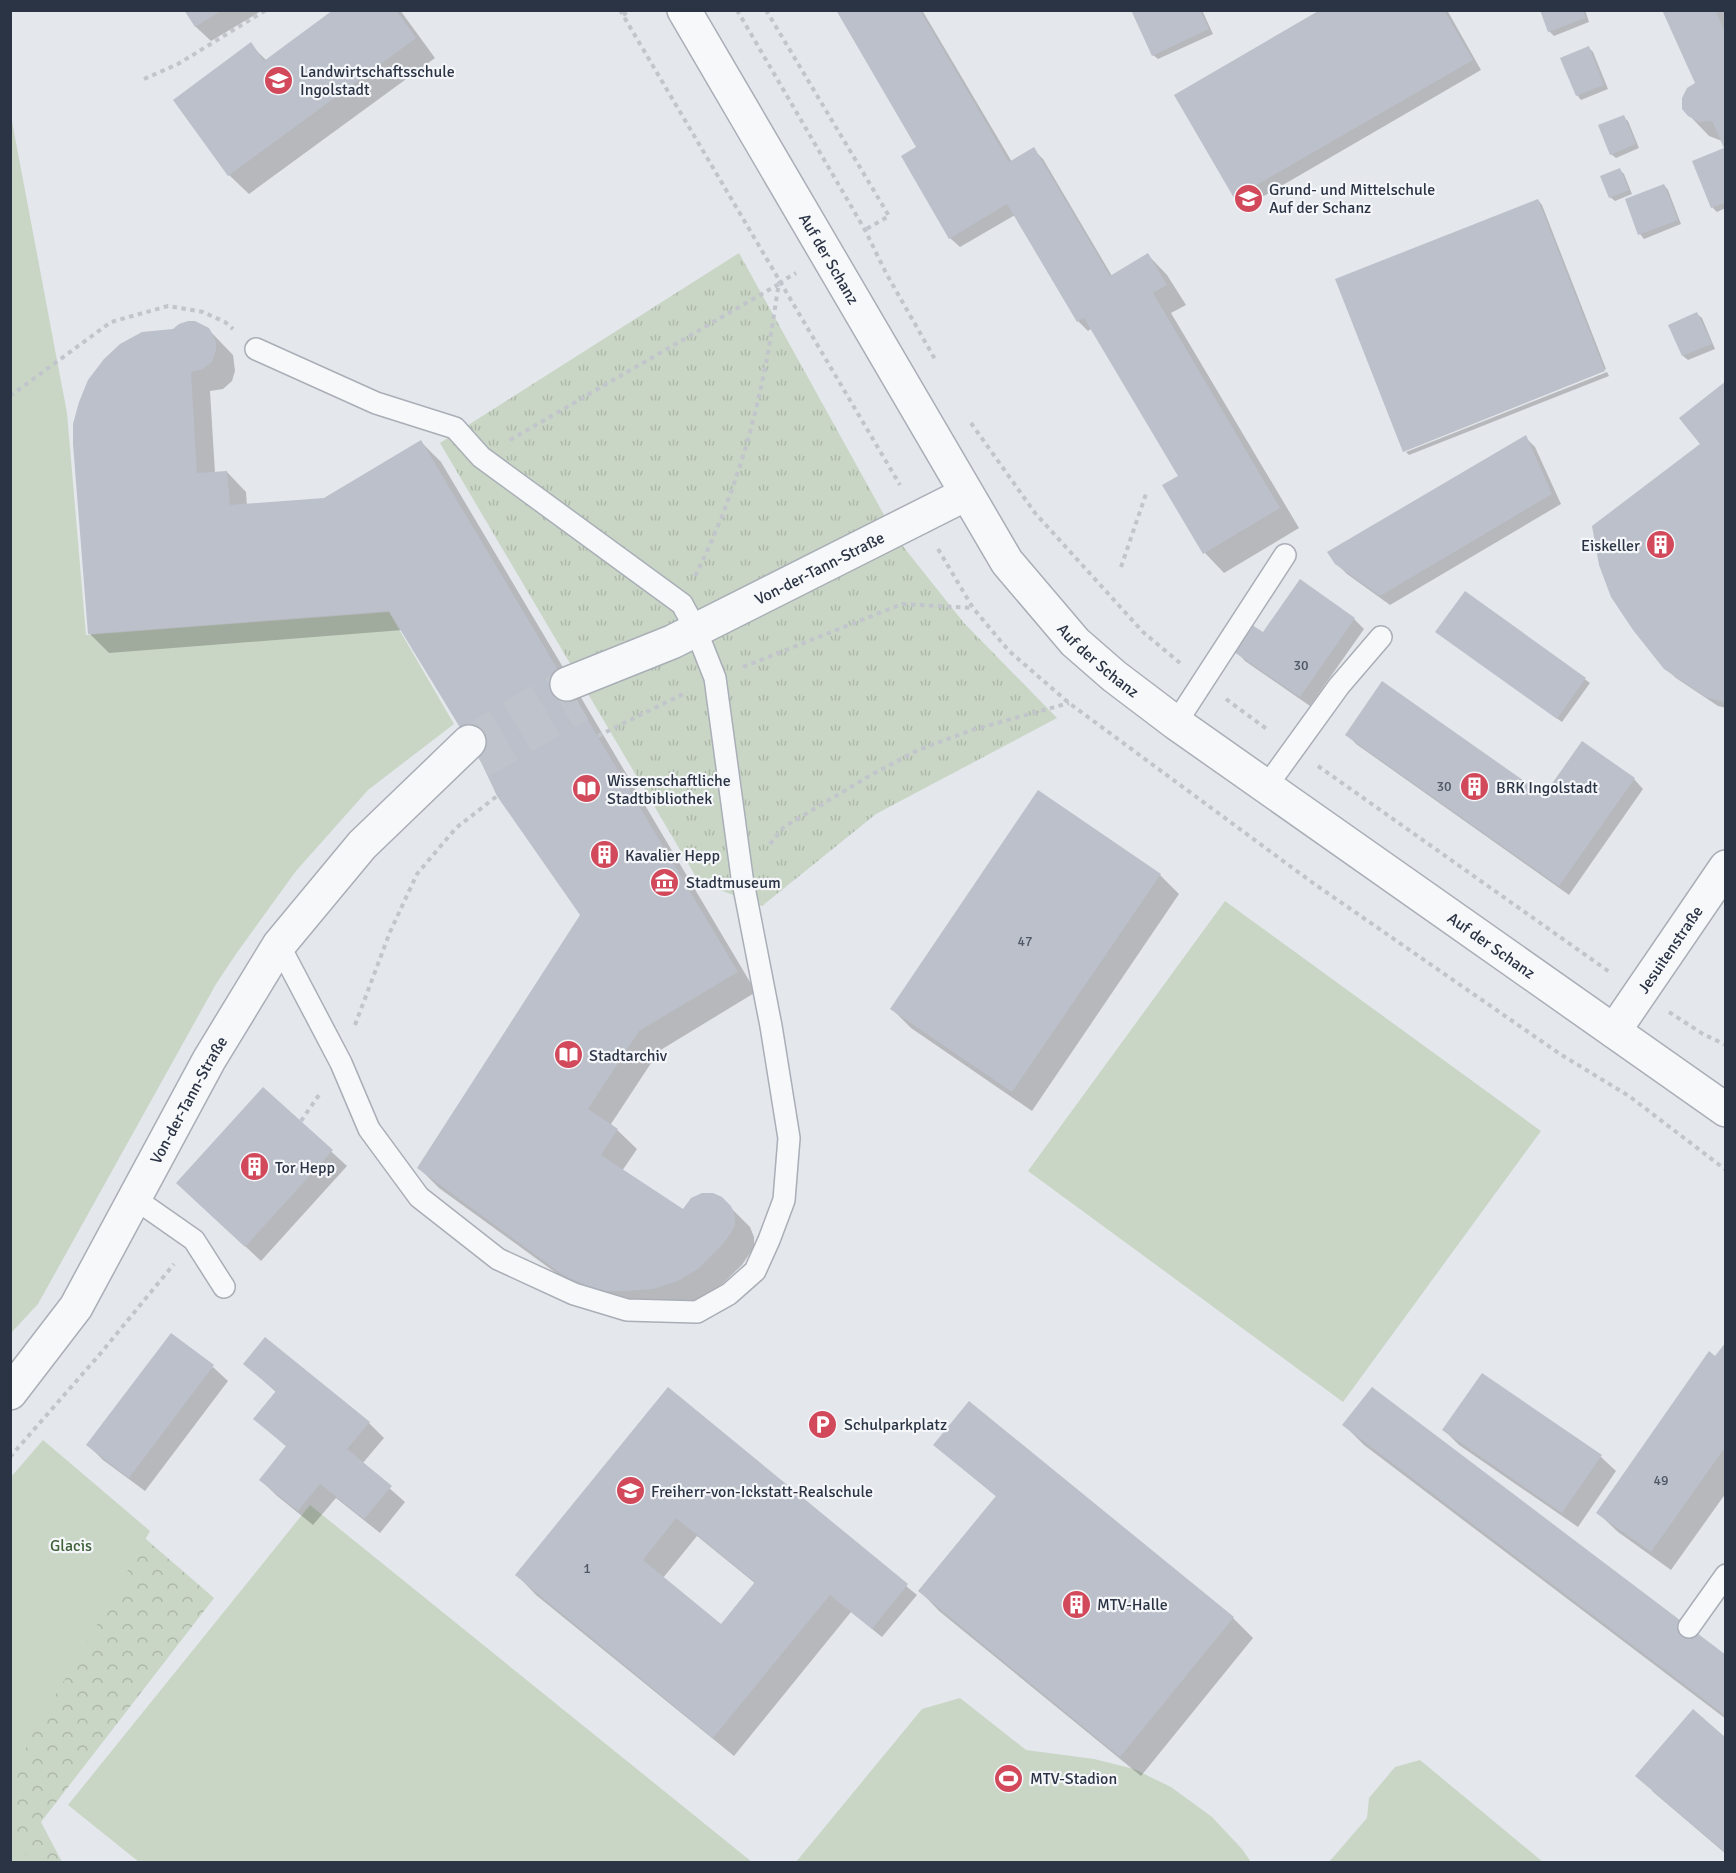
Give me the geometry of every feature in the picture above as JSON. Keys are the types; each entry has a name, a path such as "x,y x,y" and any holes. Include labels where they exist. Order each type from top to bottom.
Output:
{"street":[{"name":"Auf der Schanz","path":"684,10 1007,562 1075,642 1114,676 1176,723 1725,1110"},
{"name":"Von-der-Tann-Straße","path":"573,694 683,625 966,494"},
{"name":"Von-der-Tann-Straße","path":"10,1393 76,1307 209,1060 279,945 348,861 386,820 475,752"},
{"name":"Jesuitenstraße","path":"1614,1031 1725,867"}],"lane":[{"path":"256,349 376,403 455,428 481,457 683,625 715,678 742,877 771,1026 789,1138 784,1200 755,1270 729,1294 697,1312 627,1311 574,1294 498,1259 419,1197 369,1129 341,1063 279,945"},
{"path":"1176,723 1285,555"},
{"path":"1266,787 1339,686 1380,638"},
{"path":"134,1198 194,1240 224,1287"},
{"path":"1689,1628 1725,1575"}],"path":[{"path":"144,79 178,64 266,10"},
{"path":"623,15 631,10"},
{"path":"737,10 865,230 886,273 939,367"},
{"path":"481,457 889,216 766,10"},
{"path":"683,625 739,469 761,387 779,283"},
{"path":"10,396 111,322 168,306 203,312 225,322 256,349"},
{"path":"969,419 1035,513 1143,632 1203,682 1639,993 1703,1034 1725,1045"},
{"path":"1121,567 1147,491"},
{"path":"598,736 715,678 902,604 973,608"},
{"path":"742,877 784,826 899,759 972,730 1069,703"},
{"path":"301,1121 341,1063 390,932 417,874 456,828 497,796"},
{"path":"10,1457 100,1354 194,1240"}],"green space":[{"path":"11,116 67,413 86,635 389,612 454,724 368,790 296,871 216,984 38,1304 11,1333"},
{"path":"739,253 898,540 964,623 1057,718 876,814 762,906 699,882 440,443"},
{"path":"1225,901 1541,1131 1343,1402 1028,1171"},
{"name":"Glacis","path":"43,1440 150,1531 84,1648 29,1738 15,1784 16,1846 34,1862 11,1862 11,1477"},
{"path":"11,1482 139,1533 214,1598 41,1822 62,1862 11,1862"},
{"path":"310,1505 752,1862 139,1862 68,1805"},
{"name":"MTV-Stadion","path":"960,1698 1026,1750 1094,1759 1134,1769 1171,1787 1212,1817 1251,1862 796,1862 922,1709"},
{"path":"1420,1760 1543,1862 1329,1862 1367,1818 1369,1798 1395,1767"}],"building":[{"path":"184,10 223,10 195,27"},
{"name":"Landwirtschaftsschule Ingolstadt","path":"333,10 396,10 416,38 228,176 173,100 251,42 264,61"},
{"path":"836,10 920,10 1009,162 1034,147 1110,276 1148,253 1167,285 1153,293 1280,508 1203,554 1162,485 1178,476 1084,318 1077,322 1007,204 949,239 901,156 916,147"},
{"path":"1131,10 1200,10 1209,29 1152,56"},
{"path":"1320,10 1444,10 1473,60 1234,198 1174,95"},
{"path":"1540,10 1583,10 1586,18 1548,32"},
{"path":"1662,10 1715,10 1726,34 1726,202 1711,208 1692,161 1724,148 1712,121 1699,122 1688,116 1682,109 1682,98 1687,88 1695,83"},
{"path":"1589,46 1604,85 1576,96 1560,58"},
{"path":"1624,115 1636,144 1610,155 1598,125"},
{"path":"1620,168 1629,190 1609,198 1600,176"},
{"path":"1664,184 1678,220 1638,235 1625,199"},
{"path":"1538,199 1605,371 1403,452 1335,279"},
{"path":"1697,312 1712,344 1682,356 1668,325"},
{"name":"Kavalier Hepp","path":"188,321 195,321 209,328 216,341 212,362 203,369 191,372 197,473 227,471 230,505 324,498 421,440 738,972 639,1031 588,1109 618,1129 601,1155 683,1209 691,1198 702,1193 713,1193 722,1197 731,1206 735,1216 735,1225 731,1233 698,1269 678,1281 653,1289 627,1291 607,1291 587,1286 563,1275 417,1168 580,915 497,796 481,762 389,611 88,634 73,444 73,424 79,402 88,380 104,359 120,344 142,332 173,329"},
{"name":"Eiskeller","path":"1726,381 1726,703 1706,697 1664,669 1633,630 1611,597 1599,565 1592,526 1700,444 1679,418"},
{"path":"1526,435 1552,494 1380,596 1335,564 1327,552"},
{"path":"1300,579 1355,618 1300,697 1234,652 1252,625 1263,632"},
{"path":"1465,591 1586,678 1557,719 1435,632"},
{"name":"BRK Ingolstadt","path":"1382,681 1544,795 1582,741 1635,778 1559,886 1345,735"},
{"path":"1038,790 1161,874 1012,1092 890,1009"},
{"name":"Tor Hepp","path":"263,1087 333,1150 245,1247 176,1183"},
{"path":"171,1333 214,1365 129,1478 86,1445"},
{"path":"265,1337 370,1422 347,1449 392,1486 364,1519 320,1484 298,1511 259,1480 286,1446 253,1419 276,1391 243,1364"},
{"path":"1726,1342 1726,1446 1651,1552 1596,1513 1709,1351 1715,1356"},
{"path":"1482,1373 1602,1455 1562,1513 1442,1430"},
{"path":"668,1387 908,1584 872,1629 830,1595 713,1738 515,1575","holes":["676,1518 755,1582 721,1624 643,1560"]},
{"path":"1372,1387 1726,1655 1726,1716 1342,1425"},
{"name":"MTV-Halle","path":"969,1401 1234,1617 1120,1757 918,1591 996,1496 933,1445"},
{"path":"1693,1709 1726,1738 1726,1853 1635,1776"}],"tunnel":[{"path":"469,742 567,684"},
{"path":"481,762 580,705"}],"place":[{"name":"Landwirtschaftsschule Ingolstadt","path":"279,80"},
{"name":"Grund- und Mittelschule Auf der Schanz","path":"1248,198"},
{"name":"Eiskeller","path":"1661,545"},
{"name":"BRK Ingolstadt","path":"1475,787"},
{"name":"Wissenschaftliche Stadtbibliothek","path":"586,789"},
{"name":"Kavalier Hepp","path":"604,855"},
{"name":"Stadtmuseum","path":"665,882"},
{"name":"Stadtarchiv","path":"568,1055"},
{"name":"Tor Hepp","path":"254,1167"},
{"name":"Schulparkplatz","path":"823,1424"},
{"name":"Freiherr-von-Ickstatt-Realschule","path":"630,1491"},
{"name":"MTV-Halle","path":"1076,1604"},
{"name":"MTV-Stadion","path":"1009,1778"}]}
